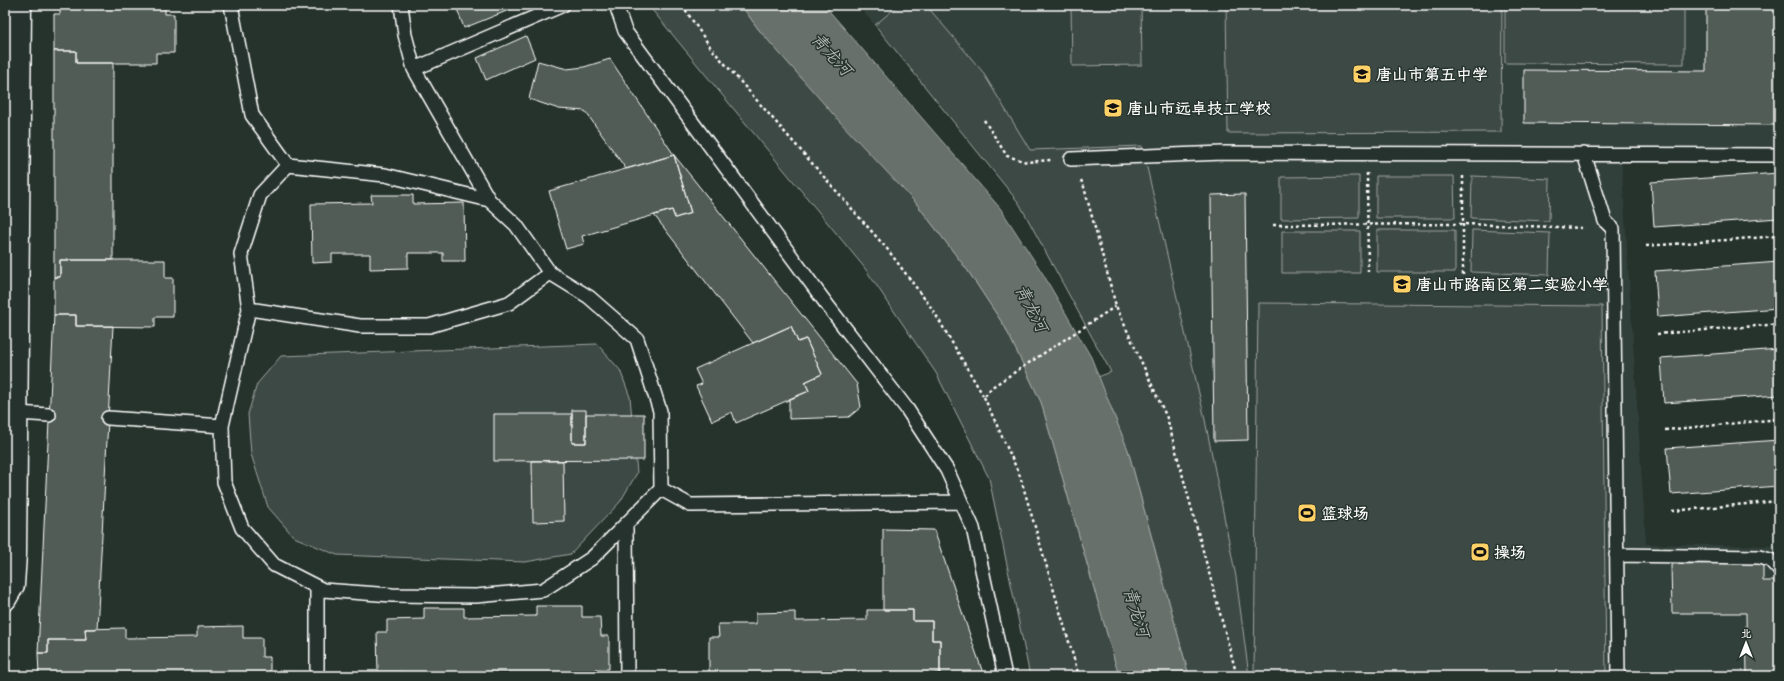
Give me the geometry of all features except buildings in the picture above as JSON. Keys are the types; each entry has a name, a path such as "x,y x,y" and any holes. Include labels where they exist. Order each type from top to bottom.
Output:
{"street":[{"path":"5,599 13,585 14,577 16,413 12,72 20,5"}],"lane":[{"path":"231,5 252,115 288,165 385,175 488,200"},
{"path":"288,165 260,194 241,254 249,309 222,426 224,482 242,528 274,565 323,590 392,595 476,596 543,590 592,558 661,488 660,411 637,339 589,297 550,273 516,225 488,200 414,69 405,35 401,5"},
{"path":"414,69 563,5"},
{"path":"616,5 625,31 828,306 907,409 947,470 973,528 1005,676"},
{"path":"1071,159 1223,153 1779,155"},
{"path":"1584,154 1605,221 1613,229 1618,676"},
{"path":"249,309 360,326 429,326 509,303 550,273"},
{"path":"16,413 49,415"},
{"path":"108,418 222,426"},
{"path":"661,488 690,505 961,502"},
{"path":"626,524 628,676"},
{"path":"1616,555 1759,557 1770,560 1779,570"},
{"path":"317,587 317,676"}],"path":[{"path":"682,5 711,48 888,250 933,310 984,397 1020,476 1078,676"},
{"path":"984,120 1007,156 1027,162 1071,159 1084,187 1116,306 1167,418 1236,676"},
{"path":"1463,168 1463,275"},
{"path":"1367,169 1368,275"},
{"path":"1273,225 1463,224 1613,229"},
{"path":"1646,246 1779,236"},
{"path":"984,397 992,387 1116,306"},
{"path":"1657,334 1779,324"},
{"path":"1665,430 1779,419"},
{"path":"1672,511 1779,501"}],"shaded area":[{"path":"648,5 741,5 759,30 916,203 968,271 1005,327 1041,402 1119,676 1030,676 989,478 936,373 864,267"},
{"path":"857,5 899,5 875,25"},
{"path":"899,5 926,5 982,71 1030,150 1142,146 1204,415 1236,577 1249,676 1189,676 1128,450 1098,377 1111,372 1019,203 875,25"},
{"name":"唐山市路南区第二实验小学","path":"926,5 1779,5 1779,154 1621,154 1646,544 1779,546 1779,676 1249,676 1236,577 1204,415 1142,146 1030,150 982,71"},
{"path":"1071,5 1141,5 1142,65 1072,66"},
{"name":"唐山市第五中学","path":"1226,5 1502,5 1501,132 1228,133"},
{"path":"1505,5 1684,5 1684,64 1505,63"},
{"path":"1359,176 1359,218 1281,219 1281,177"},
{"path":"1376,176 1454,176 1455,218 1376,218"},
{"path":"1472,176 1550,179 1549,221 1471,218"},
{"path":"1377,230 1455,230 1455,272 1377,272"},
{"path":"1472,230 1550,233 1549,275 1471,272"},
{"path":"1282,231 1360,231 1360,273 1282,273"},
{"path":"1258,303 1602,306 1606,676 1254,676"},
{"path":"597,344 620,370 630,397 637,473 620,502 571,554 525,562 337,555 294,537 268,507 251,454 248,414 257,384 281,356"}],"water":[{"name":"青龙河","path":"741,5 824,5 1000,208 1043,274 1091,357 1128,450 1189,676 1119,676 1041,402 1005,327 968,271 916,203 840,122 759,30"}],"place":[{"name":"唐山市第五中学","path":"1362,74"},
{"name":"唐山市远卓技工学校","path":"1113,108"},
{"name":"唐山市路南区第二实验小学","path":"1402,284"},
{"name":"篮球场","path":"1307,513"},
{"name":"操场","path":"1480,552"}]}
